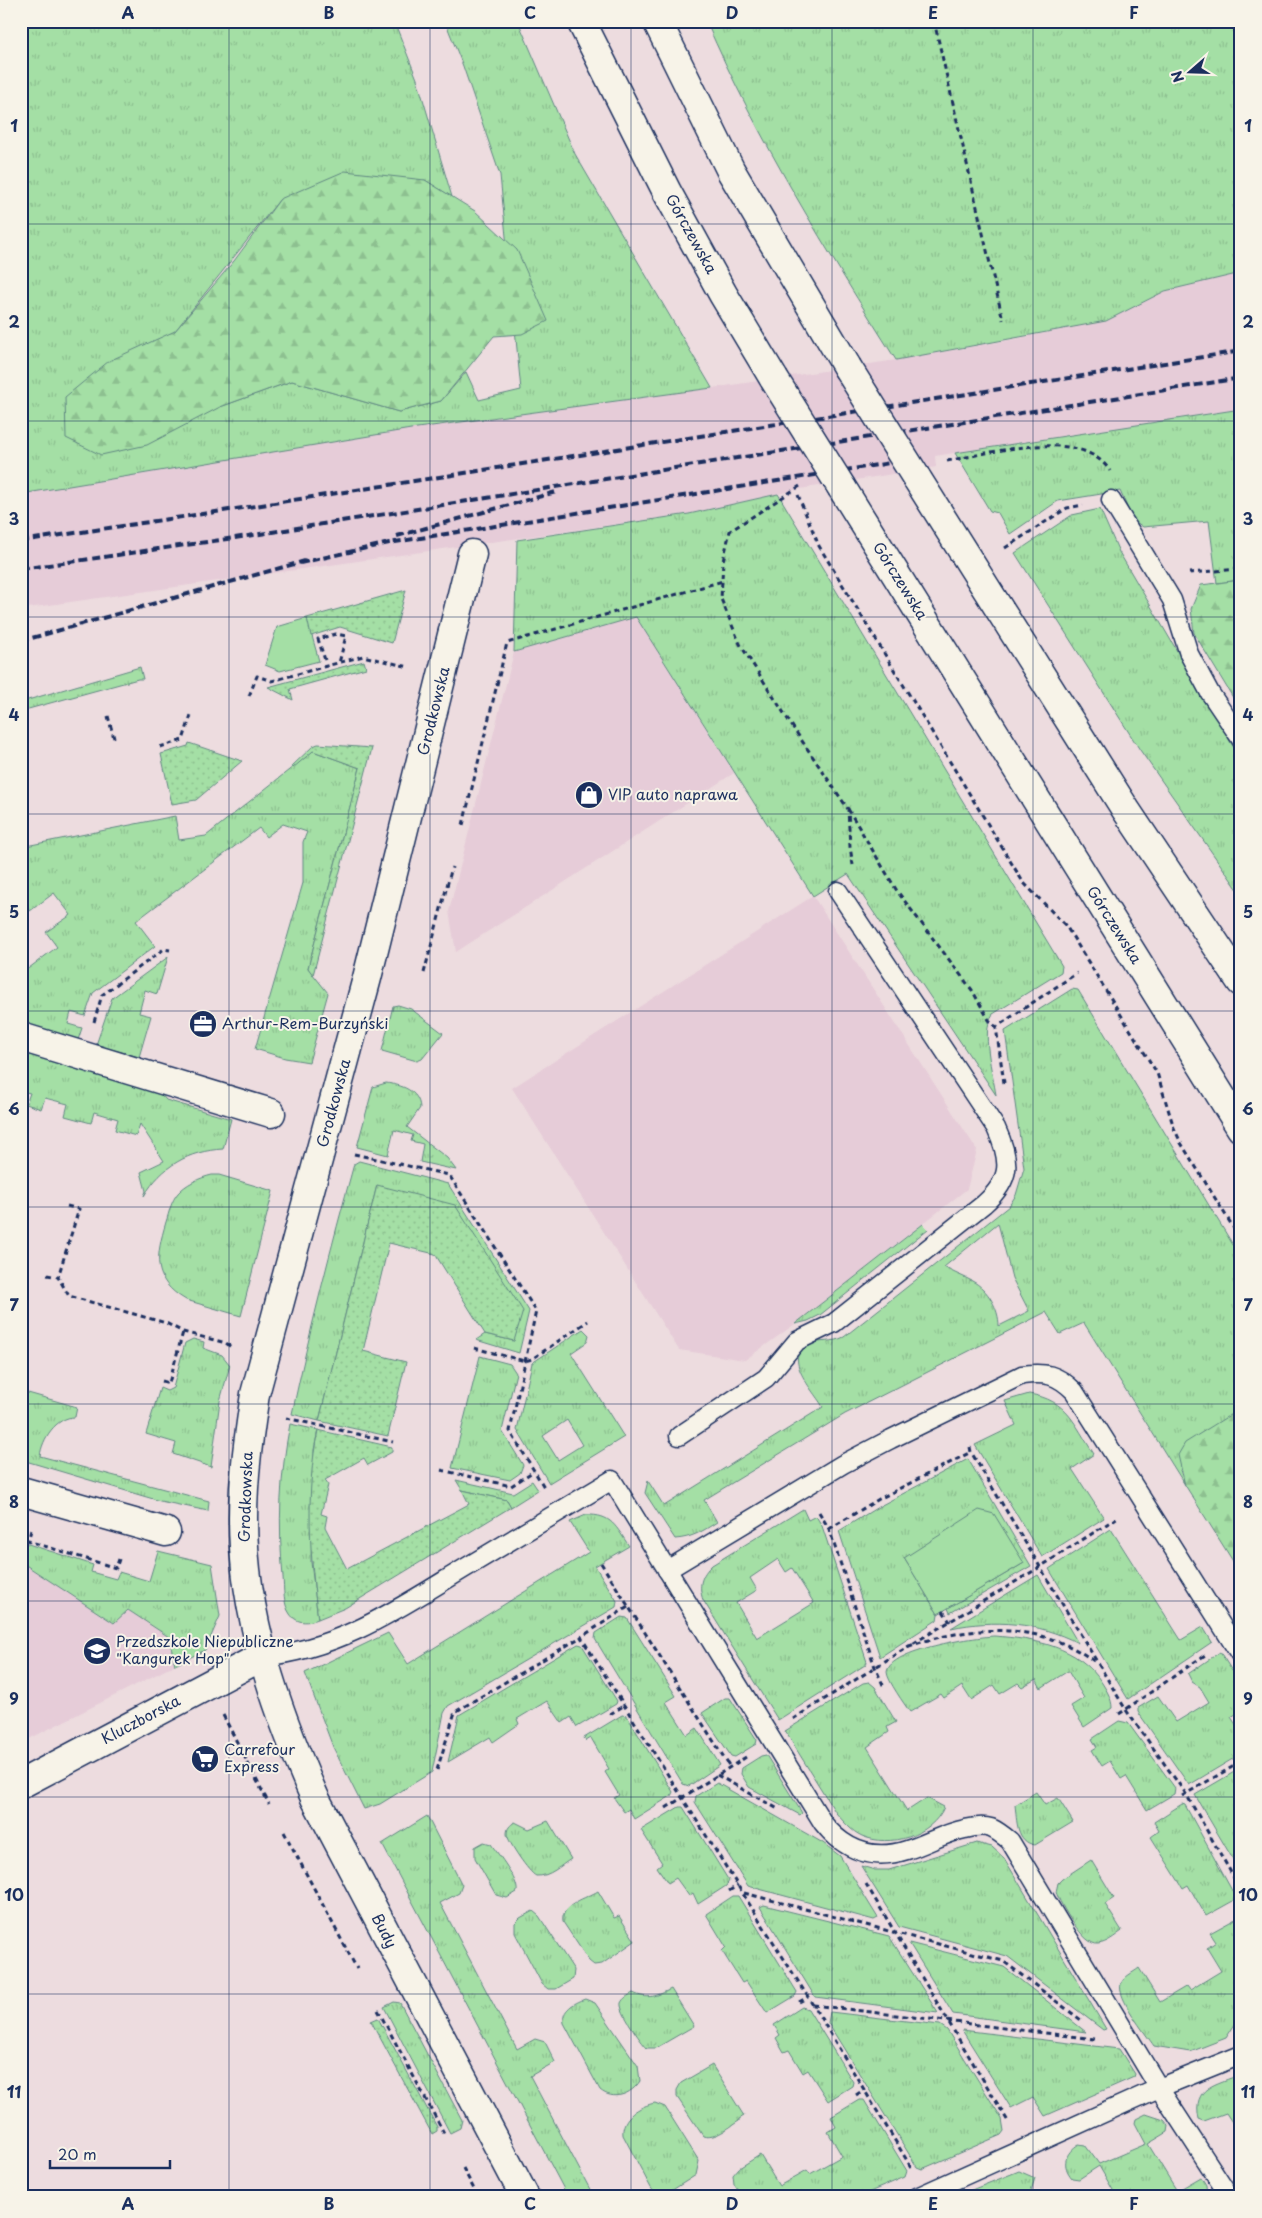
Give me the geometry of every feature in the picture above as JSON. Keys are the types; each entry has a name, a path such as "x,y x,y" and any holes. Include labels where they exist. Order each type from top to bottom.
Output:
{"street":[{"name":"Górczewska","path":"581,21 667,192 723,294 774,379 1241,1128"},
{"path":"658,21 731,171 847,367 1126,810 1241,982"},
{"name":"Grodkowska","path":"261,1657 247,1575 243,1520 247,1451 255,1394 360,1006 472,554"},
{"path":"21,1036 271,1114"},
{"path":"21,1491 166,1532"},
{"name":"Kluczborska","path":"21,1784 261,1657"},
{"name":"Budy","path":"261,1657 280,1714 315,1798 525,2197"}],"lane":[{"path":"1111,500 1172,600 1189,654 1210,693 1241,739"},
{"path":"679,1436 766,1378 797,1341 834,1323 984,1204 996,1193 1005,1178 1007,1161 1003,1143 996,1128 838,891"},
{"path":"667,1570 804,1487 891,1439 1022,1375 1036,1373 1050,1375 1063,1380 1074,1391 1241,1656"},
{"path":"261,1657 282,1655 317,1647 380,1619 612,1480 823,1823 834,1837 857,1850 881,1854 909,1850 943,1835 970,1827 990,1828 1010,1841 1159,2088 1230,2197"},
{"path":"917,2197 1159,2088 1241,2055"}],"path":[{"path":"934,21 1003,320"},
{"path":"962,458 1039,445 1062,445 1075,448 1103,460 1111,472 1114,488 1111,500"},
{"path":"798,495 819,546 1023,882 1066,926 1157,1073 1174,1128 1181,1143 1241,1240"},
{"path":"775,503 730,531 723,561 722,599 740,644 794,729 848,808 897,891 972,990 989,1020 996,1027 1004,1086"},
{"path":"1005,548 1067,508 1092,503"},
{"path":"1157,576 1241,569"},
{"path":"463,825 507,644 723,581"},
{"path":"324,660 318,639 336,634 346,636 338,663"},
{"path":"249,696 257,676 272,681 366,656 410,667"},
{"path":"160,747 183,740 191,715"},
{"path":"108,716 115,742"},
{"path":"838,891 851,874 853,866 848,808"},
{"path":"424,973 452,867"},
{"path":"84,1056 102,995 164,949 170,950"},
{"path":"996,1027 1077,974"},
{"path":"350,1153 449,1175 536,1311 510,1431 544,1487"},
{"path":"67,1206 79,1209 58,1277 69,1296 166,1323 183,1332 226,1344 234,1351"},
{"path":"47,1275 58,1277"},
{"path":"474,1348 525,1361 532,1359 588,1320"},
{"path":"162,1381 169,1383 183,1332"},
{"path":"286,1418 393,1442"},
{"path":"970,1447 971,1452 1097,1663 1126,1710 1186,1794 1241,1890"},
{"path":"829,1529 879,1499 971,1452"},
{"path":"441,1470 512,1486 534,1471"},
{"path":"804,1487 829,1529 875,1668 884,1687"},
{"path":"791,1720 909,1646 1040,1568 1144,1500"},
{"path":"32,1528 28,1542 116,1568 130,1522"},
{"path":"602,1563 730,1767"},
{"path":"438,1770 454,1712 628,1607"},
{"path":"943,1611 950,1622"},
{"path":"909,1646 948,1634 978,1630 1011,1631 1037,1634 1064,1642 1097,1663"},
{"path":"581,1637 808,1996 912,2168"},
{"path":"1119,1714 1209,1652"},
{"path":"21,1658 28,1654"},
{"path":"610,1714 625,1705"},
{"path":"231,1732 269,1804"},
{"path":"666,1808 754,1752"},
{"path":"1182,1796 1241,1762"},
{"path":"717,1775 785,1813"},
{"path":"284,1832 357,1969"},
{"path":"864,1880 949,2020 1024,2150"},
{"path":"729,1891 738,1885"},
{"path":"743,1893 1003,1961 1085,2024"},
{"path":"799,2002 808,1996"},
{"path":"813,2005 949,2020 1098,2040"},
{"path":"378,2010 445,2134"},
{"path":"856,2095 865,2090"},
{"path":"463,2168 478,2197"}],"shaded area":[{"path":"1241,273 1241,409 935,456 936,467 800,489 689,514 21,609 21,494 417,428 712,388 896,360 1015,339 1106,321 1165,291"},
{"name":"VIP auto naprawa","path":"636,617 734,773 456,952 449,911 514,652"},
{"path":"813,896 977,1150 967,1189 795,1324 745,1360 679,1350 512,1088"},
{"name":"Przedszkole Niepubliczne \"Kangurek Hop\"","path":"21,1562 114,1623 128,1610 169,1637 175,1665 21,1743"}],"green space":[{"path":"21,21 394,21 417,79 452,197 425,180 280,199 175,331 220,407 292,381 399,412 441,401 466,372 479,400 521,390 500,175 463,66 445,21 518,21 575,154 712,388 417,428 21,494"},
{"path":"706,21 1241,21 1241,273 1165,291 1106,321 896,360 819,236 771,152 726,65"},
{"path":"345,171 425,180 475,211 517,250 548,321 522,334 494,336 441,401 399,412 292,381 220,407 147,445 101,455 66,438 65,397 109,361 175,331 234,261 280,199"},
{"path":"1241,409 1241,580 1217,583 1209,521 1143,527 1133,520 1120,491 1058,501 1010,534 998,513 990,511 955,453"},
{"path":"778,494 1062,966 1061,972 993,1014 989,1022 987,1042 996,1095 848,874 813,896 636,617 514,652 517,540 689,514"},
{"path":"1100,509 1119,552 1241,760 1241,894 1140,750 1015,553 1072,515"},
{"path":"1241,580 1241,711 1194,633 1191,609 1201,585"},
{"path":"406,590 392,643 340,627 311,636 307,618"},
{"path":"307,618 319,661 280,671 265,665 277,627"},
{"path":"364,661 366,668 290,689 293,700 268,687"},
{"path":"140,667 143,679 21,711 21,702"},
{"path":"189,743 242,761 196,800 172,804 161,754 188,746"},
{"path":"318,744 372,748 313,975 308,968 360,768 313,751 293,768 292,766 313,746"},
{"path":"313,751 360,768 308,968 328,993 309,1062 285,1058 255,1049 303,883 303,842 307,832 283,824 266,837 259,828 136,921 155,946 93,993 85,1016 71,1012 68,1024 82,1028 78,1040 21,1024 21,974 57,947 46,932 71,915 54,893 30,911 21,898 21,847 175,816 179,840 206,836"},
{"path":"168,957 157,994 145,990 139,1013 151,1016 139,1057 96,1045 112,998"},
{"path":"1072,989 1078,990 1241,1258 1241,1408 1234,1412 1180,1470 1185,1485 1084,1323 1060,1334 1046,1312 845,1414 704,1500 717,1522 692,1536 675,1539 645,1493 648,1481 664,1506 823,1407 798,1365 798,1357 801,1350 809,1344 844,1337 1009,1206 1016,1195 1024,1168 1005,1031","holes":["998,1223 1012,1278 1029,1311 999,1326 995,1306 988,1294 972,1281 944,1267"]},
{"path":"398,1005 411,1009 443,1033 422,1059 417,1061 382,1051 393,1006"},
{"path":"21,1050 156,1088 166,1100 231,1119 223,1149 198,1153 177,1162 159,1176 144,1196 146,1191 141,1172 164,1161 140,1124 136,1136 115,1130 118,1119 94,1112 91,1123 65,1116 68,1104 45,1098 41,1109 26,1104 30,1093 21,1091"},
{"path":"386,1083 398,1085 413,1093 419,1102 420,1108 407,1127 447,1158 456,1170 420,1162 423,1144 411,1141 413,1135 394,1130 388,1155 357,1147 373,1087"},
{"path":"359,1161 448,1184 529,1311 519,1353 476,1340 485,1334 514,1341 377,1185 319,1421 292,1414 337,1226 354,1164"},
{"path":"212,1175 219,1175 273,1191 241,1316 186,1300 167,1284 159,1266 160,1246 170,1207 176,1196 189,1184"},
{"path":"377,1185 455,1205 523,1311 514,1341 485,1334 435,1254 389,1243 363,1351 406,1362 388,1436 319,1421"},
{"path":"923,1224 928,1229 820,1315 808,1321 795,1324"},
{"path":"583,1329 589,1335 587,1342 571,1353 624,1437 549,1483 517,1430 532,1363","holes":["567,1420 582,1445 558,1460 543,1436"]},
{"path":"193,1339 204,1342 203,1348 222,1355 230,1365 220,1401 211,1467 173,1454 176,1443 146,1434 160,1388 167,1391 173,1388 185,1343"},
{"path":"480,1356 510,1364 516,1373 502,1431 523,1465 520,1473 510,1480 452,1468"},
{"path":"21,1391 77,1407 75,1417 62,1421 51,1430 41,1449 40,1456 209,1501 208,1511 160,1501 29,1462 21,1462"},
{"path":"1029,1394 1053,1402 1069,1415 1094,1454 1072,1469 1104,1518 1042,1557 975,1445 1016,1425 1005,1401"},
{"path":"1241,1408 1241,1574 1185,1485 1178,1455 1185,1443"},
{"path":"290,1424 318,1430 314,1450 311,1562 318,1619 307,1622 296,1620 290,1614 286,1606 284,1591 281,1500"},
{"path":"318,1430 392,1447 392,1452 368,1465 364,1458 325,1480 328,1485 321,1514 327,1516 325,1527 347,1569 469,1504 462,1490 507,1500 511,1507 345,1608 318,1619 311,1548 310,1501 311,1477"},
{"path":"968,1459 1031,1566 950,1613 948,1608 1024,1563 904,1558 938,1614 937,1620 880,1657 839,1531 878,1507"},
{"path":"456,1480 513,1493 532,1481 538,1490 511,1507 507,1500 462,1490"},
{"path":"803,1509 808,1520 816,1516 822,1526 867,1662 778,1720 703,1600 701,1585 703,1577 712,1565","holes":["778,1559 786,1572 792,1568 814,1603 757,1638 736,1603 757,1590 750,1578"]},
{"path":"979,1510 994,1514 1024,1563 938,1614 904,1558"},
{"path":"586,1515 595,1515 608,1519 617,1528 629,1546 595,1566 617,1601 616,1607 448,1706 444,1713 432,1772 380,1804 364,1809 333,1747 305,1673 388,1633 408,1664 589,1552 570,1522"},
{"path":"1111,1529 1181,1640 1203,1627 1212,1642 1128,1699 1049,1569"},
{"path":"21,1538 22,1542 93,1565 91,1572 116,1579 119,1572 149,1581 158,1551 212,1564 220,1616 205,1650 175,1665 169,1637 128,1610 114,1623 21,1562"},
{"path":"1038,1575 1078,1643 1047,1631 1016,1624 967,1625 951,1628"},
{"path":"621,1617 627,1618 676,1696 666,1702 687,1735 697,1728 720,1765 689,1786 683,1784 595,1639 596,1633"},
{"path":"994,1636 1040,1642 1081,1660 1102,1683 1111,1701 1112,1708 1084,1727 1071,1706 1084,1698 1068,1671 1041,1688 1036,1679 1022,1687 1018,1683 1000,1694 994,1685 971,1700 962,1686 944,1698 941,1694 910,1712 890,1681 887,1672 892,1664 902,1657 934,1646"},
{"path":"578,1644 582,1645 617,1701 616,1704 577,1727 571,1717 562,1723 547,1701 517,1719 519,1724 493,1742 490,1737 448,1762 459,1715"},
{"path":"1220,1652 1241,1685 1241,1711 1231,1717 1241,1732 1241,1754 1189,1785 1138,1712 1138,1708 1158,1696 1176,1722 1209,1702 1200,1687 1192,1682 1188,1674"},
{"path":"869,1682 875,1687 896,1722 887,1727 889,1732 867,1747 907,1811 927,1798 944,1807 930,1825 909,1837 897,1840 885,1841 862,1836 848,1826 836,1813 785,1731 863,1683"},
{"path":"725,1698 730,1698 757,1740 756,1744 735,1757 731,1756 702,1713"},
{"path":"622,1715 627,1716 673,1792 671,1796 634,1819 629,1809 624,1812 614,1798 619,1795 605,1772 609,1769 591,1738 586,1741 584,1738"},
{"path":"1119,1721 1128,1723 1175,1788 1174,1794 1147,1810 1126,1776 1121,1779 1110,1761 1102,1766 1092,1750 1097,1747 1092,1739"},
{"path":"766,1755 802,1813 800,1815 749,1787 741,1774 742,1768 761,1756"},
{"path":"1241,1768 1241,1873 1195,1795"},
{"path":"717,1783 823,1843 840,1856 878,1918 874,1920 748,1886 695,1802 696,1796"},
{"path":"1036,1792 1045,1805 1058,1798 1073,1822 1035,1845 1024,1840 1021,1835 1017,1824 1015,1805"},
{"path":"1182,1804 1185,1805 1235,1896 1233,1901 1206,1916 1188,1885 1183,1888 1151,1837 1159,1831 1154,1822"},
{"path":"679,1807 683,1807 729,1881 726,1886 698,1904 693,1893 689,1896 676,1878 668,1883 657,1867 662,1863 641,1830"},
{"path":"427,1816 462,1885 459,1893 440,1903 517,2049 535,2039 545,2042 555,2062 530,2076 594,2197 568,2197 382,1844"},
{"path":"548,1821 571,1859 551,1873 536,1876 519,1857 508,1838 507,1832 509,1827 515,1822 529,1829"},
{"path":"484,1842 491,1844 515,1881 517,1892 507,1898 496,1895 475,1858 475,1847"},
{"path":"977,1843 992,1847 1004,1858 1106,2029 1103,2030 1007,1956 899,1927 861,1866 875,1870 889,1870"},
{"path":"1091,1860 1114,1898 1105,1904 1122,1931 1108,1941 1098,1944 1092,1943 1080,1932 1067,1914 1056,1892 1058,1883 1062,1879"},
{"path":"598,1891 614,1918 619,1916 635,1941 602,1964 594,1965 589,1961 563,1922 563,1916 575,1902"},
{"path":"733,1896 738,1896 797,1992 795,1996 767,2013 746,1981 742,1983 722,1951 726,1947 706,1914"},
{"path":"764,1905 889,1936 938,2013 815,1997 760,1907"},
{"path":"533,1911 539,1916 574,1970 573,1979 556,1989 548,1989 542,1984 515,1933 515,1923"},
{"path":"1241,1916 1241,2015 1226,2038 1190,2052 1154,2046 1127,2006 1121,1990 1122,1981 1139,1968 1160,2002 1187,1986 1190,1990 1221,1971 1207,1948 1216,1942 1210,1933"},
{"path":"909,1943 1004,1967 1086,2032 953,2014"},
{"path":"671,1989 694,2026 656,2048 647,2048 623,2013 621,2003 624,1998 633,1993 648,1997"},
{"path":"585,1999 595,2003 638,2066 640,2081 627,2093 616,2096 600,2090 564,2023 566,2011"},
{"path":"394,2002 400,2003 462,2120 460,2128 450,2133 384,2007"},
{"path":"802,2007 808,2009 853,2082 852,2086 828,2101 808,2070 803,2073 789,2050 784,2052 776,2038 780,2035 774,2025"},
{"path":"830,2012 940,2025 947,2030 1002,2119 1004,2131 1001,2135 922,2169 917,2167 828,2023"},
{"path":"378,2018 437,2127 437,2131 432,2134 371,2021"},
{"path":"962,2030 1119,2049 1135,2074 1134,2077 1045,2116 1033,2097 1011,2108"},
{"path":"712,2065 744,2116 722,2132 708,2137 703,2136 677,2097 677,2090 681,2083"},
{"path":"1241,2074 1241,2136 1226,2113 1204,2121 1199,2119 1198,2108 1199,2100 1208,2088"},
{"path":"859,2100 864,2100 907,2171 905,2177 858,2197 742,2197 734,2184 733,2175 739,2168 760,2155 779,2186 807,2170 810,2174 842,2156 828,2132 836,2127 831,2117"},
{"path":"655,2103 665,2107 699,2161 696,2175 663,2196 655,2193 651,2188 623,2135 625,2123 633,2113"},
{"path":"1146,2114 1164,2120 1169,2126 1168,2132 1148,2144 1177,2191 1201,2177 1206,2185 1207,2197 1117,2197 1099,2166 1079,2179 1072,2178 1066,2168 1066,2160 1070,2151 1079,2144 1085,2145 1099,2164 1146,2144 1135,2123 1136,2119"},
{"path":"1019,2171 1035,2178 1029,2197 954,2197"}],"railway":[{"path":"21,541 1241,351"},
{"path":"21,569 241,537 1241,378"},
{"path":"300,563 389,543 915,459"},
{"path":"397,536 556,492"},
{"path":"21,641 305,561"}],"place":[{"name":"VIP auto naprawa","path":"589,795"},
{"name":"Arthur-Rem-Burzyński","path":"203,1024"},
{"name":"Przedszkole Niepubliczne \"Kangurek Hop\"","path":"97,1651"},
{"name":"Carrefour Express","path":"205,1759"}]}
